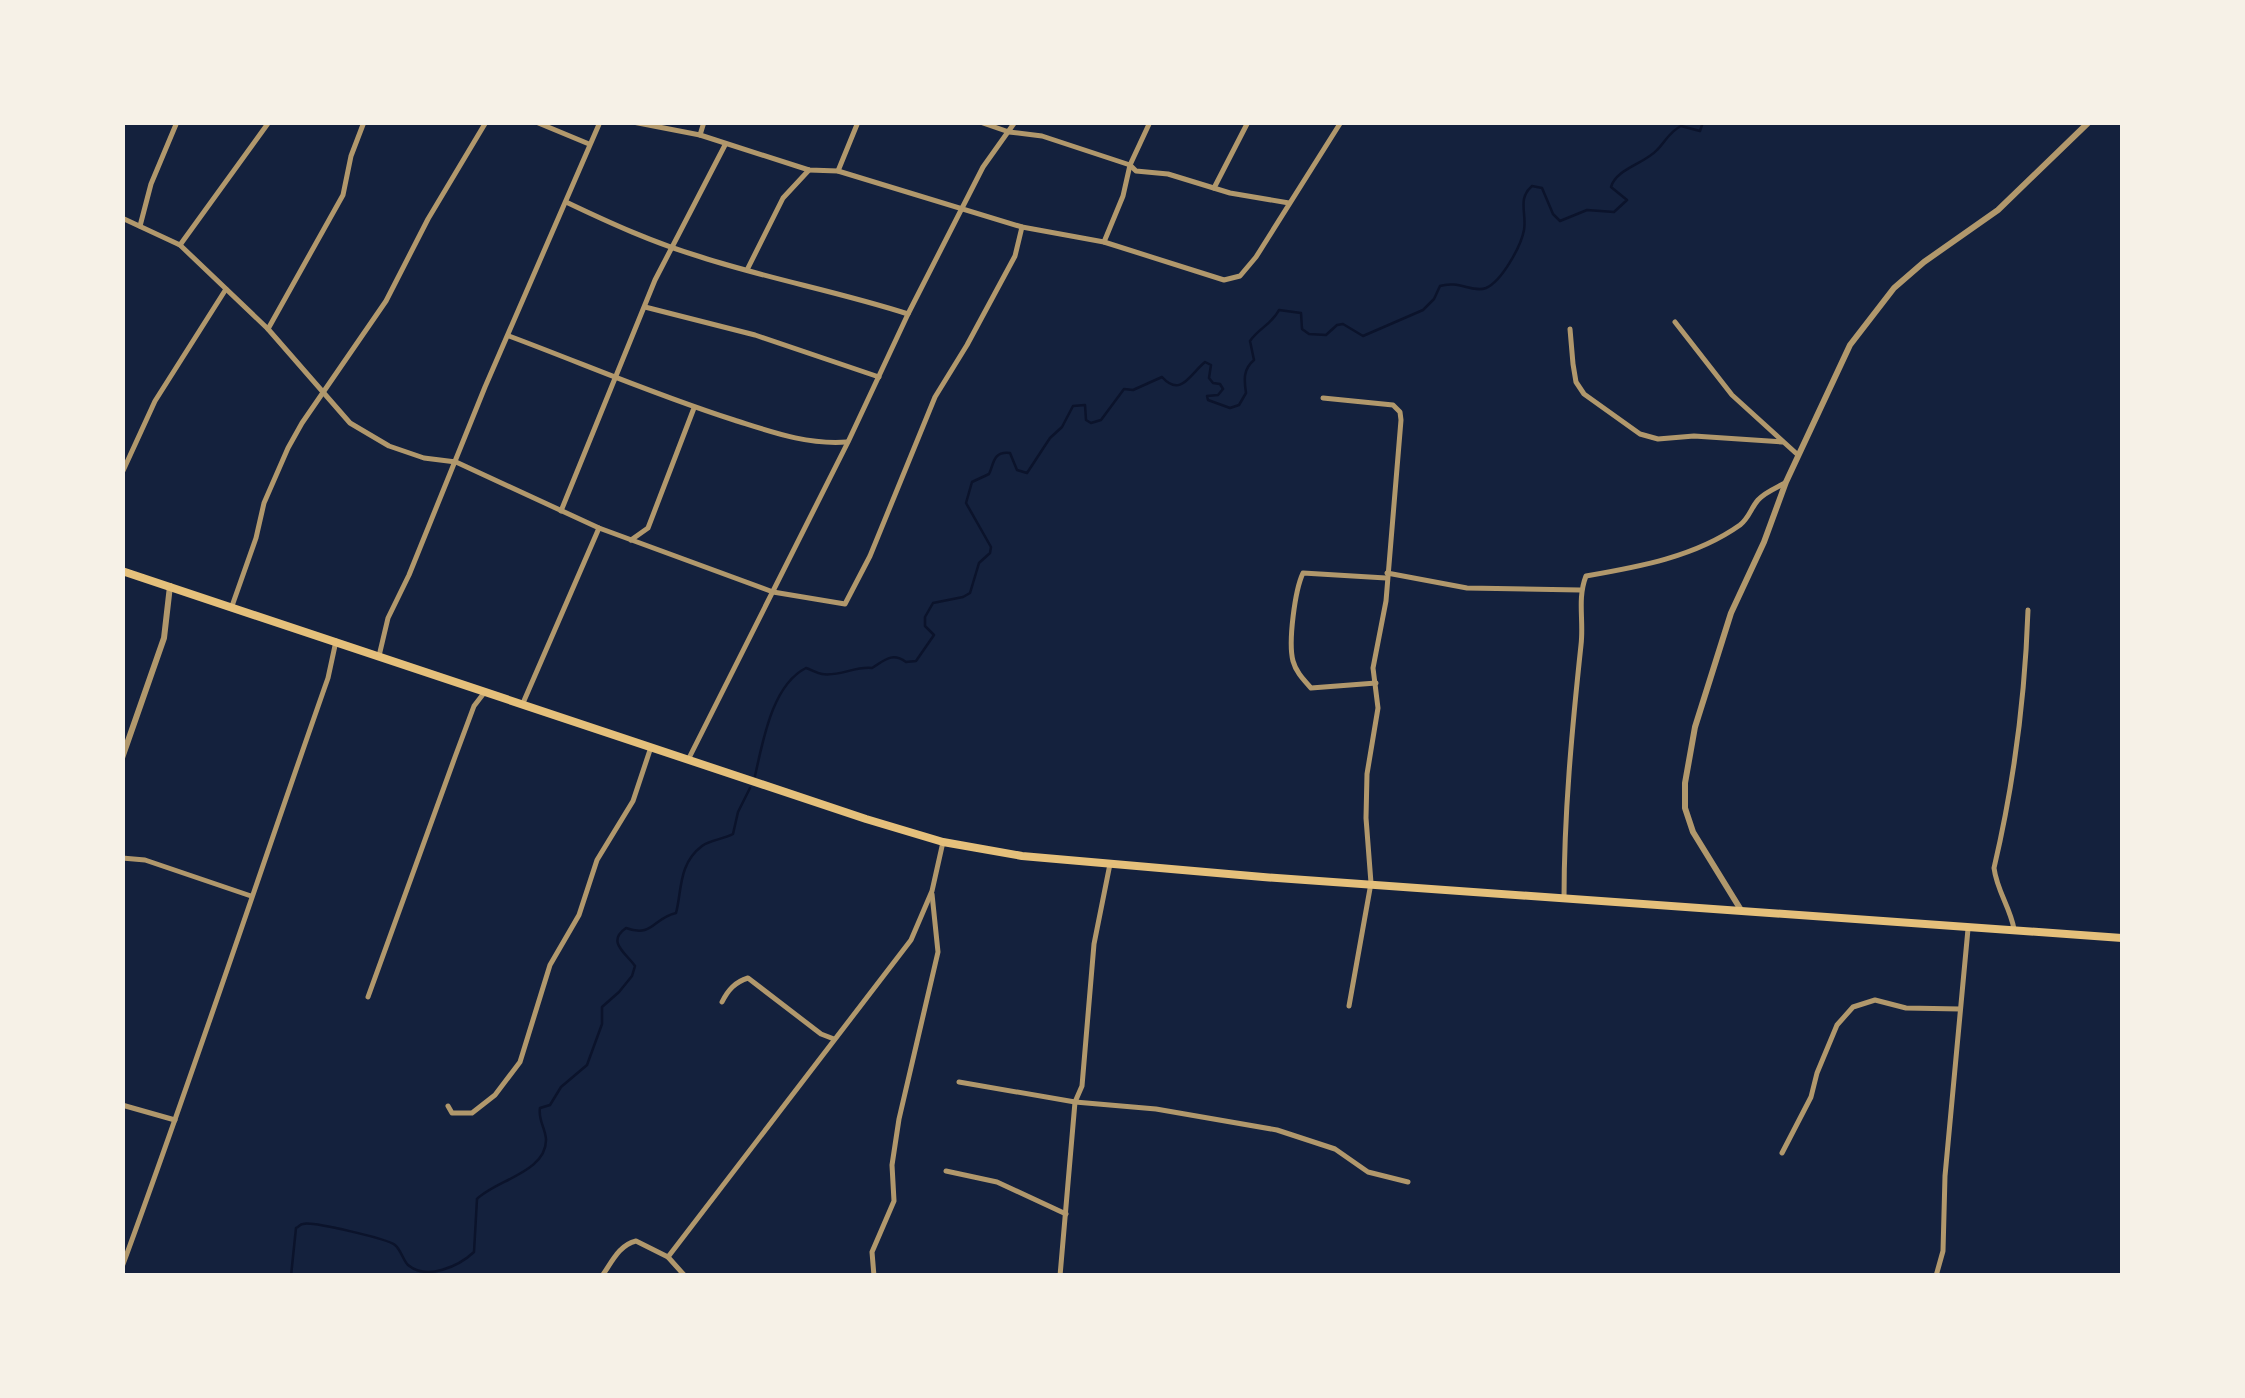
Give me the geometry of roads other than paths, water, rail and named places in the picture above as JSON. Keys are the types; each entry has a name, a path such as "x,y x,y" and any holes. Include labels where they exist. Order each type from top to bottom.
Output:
{"main road":[{"path":"122,571 943,842 1022,856 1110,864 2122,938"}],"street":[{"path":"140,226 151,184 177,122"},
{"path":"180,245 269,122"},
{"path":"268,329 343,195 351,156 364,122"},
{"path":"232,606 276,473 302,423 386,301 428,219 486,122"},
{"path":"536,122 589,144"},
{"path":"379,656 388,618 600,122"},
{"path":"633,122 700,134 809,170 838,171 1022,226 1104,242 1230,280 1240,276 1256,258 1341,122"},
{"path":"700,134 704,122"},
{"path":"838,171 858,122"},
{"path":"980,122 1009,132 1042,136 1130,165 1136,171 1168,174 1186,182 1289,203"},
{"path":"688,760 908,314 984,167 1014,122"},
{"path":"1104,242 1123,196 1130,165 1150,122"},
{"path":"1214,188 1248,122"},
{"path":"1741,910 1692,832 1685,782 1694,727 1731,614 1786,482 1850,344 1894,288 1998,210 2089,122"},
{"path":"561,511 614,376 672,248 725,145"},
{"path":"748,268 783,198 809,170"},
{"path":"566,202 672,248 908,314"},
{"path":"122,218 180,245 268,329 350,423 389,446 424,458 456,462 599,528 774,592 844,604 870,556 935,397 1015,256 1022,226"},
{"path":"122,473 174,366 227,288"},
{"path":"645,308 756,335 879,378"},
{"path":"1675,322 1732,395 1798,455"},
{"path":"1570,330 1572,364 1584,394 1640,434 1658,439 1694,436 1782,442"},
{"path":"509,336 694,408 817,444 848,442"},
{"path":"1323,398 1373,401 1392,405 1400,412 1386,600 1373,668 1378,708 1370,747 1366,803 1371,883 1349,1006"},
{"path":"631,540 648,528 694,408"},
{"path":"1564,899 1571,747 1582,639 1580,590 1586,576 1622,573 1682,554 1722,536 1746,521 1759,499 1786,482"},
{"path":"522,703 599,528"},
{"path":"1376,683 1311,688 1298,674 1291,651 1303,572 1387,576 1466,588 1580,590"},
{"path":"122,758 164,638 170,586"},
{"path":"2014,929 2011,912 1997,888 1994,868 2018,742 2026,679 2028,610"},
{"path":"122,1267 229,970 328,678 336,641"},
{"path":"368,997 454,756 474,706 485,691"},
{"path":"448,1106 452,1113 472,1113 506,1083 520,1062 550,966 579,915 597,860 634,801 650,747"},
{"path":"668,1257 911,940 932,892 943,842"},
{"path":"122,858 146,860 251,896"},
{"path":"1060,1276 1094,944 1110,864"},
{"path":"874,1276 872,1252 894,1201 892,1165 898,1120 938,952 932,892"},
{"path":"1936,1276 1943,1250 1945,1176 1968,926"},
{"path":"722,1002 727,992 748,978 821,1034 834,1039"},
{"path":"1782,1153 1811,1097 1816,1073 1837,1025 1853,1008 1875,1000 1906,1008 1960,1009"},
{"path":"958,1082 1277,1130 1335,1149 1368,1172 1408,1182"},
{"path":"122,1105 175,1120"},
{"path":"946,1171 996,1182 1066,1214"},
{"path":"602,1276 624,1246 636,1241 668,1257 684,1276"}],"waterway":[{"path":"755,776 771,715 794,676 806,668 828,675 872,668 893,657 916,661 934,635 925,626 933,603 970,593 979,563 991,547 966,503 972,482 989,474 1000,454 1010,453 1017,470 1027,473 1073,406 1085,405 1086,420 1091,423 1101,420 1124,389 1133,390 1162,377 1180,385 1205,362 1211,365 1209,378 1223,389 1218,395 1207,396 1208,400 1230,408 1239,405 1246,393 1246,371 1254,360 1250,341 1279,310 1301,313 1302,329 1309,334 1326,335 1343,324 1363,336 1423,310 1440,286 1486,288 1504,271 1519,245 1524,230 1524,201 1532,186 1542,188 1560,221 1587,210 1614,212 1627,200 1611,187 1618,176 1651,155 1677,128 1700,131 1703,122"},
{"path":"291,1276 296,1228 302,1224 389,1242 408,1265 424,1272 452,1266 474,1252 477,1199 538,1160 546,1139 540,1108 550,1105 561,1087 587,1065 602,1024 602,1007 632,976 635,966 618,943 620,933 626,928 648,929 676,913 689,861 705,844 733,834 750,788"}]}
